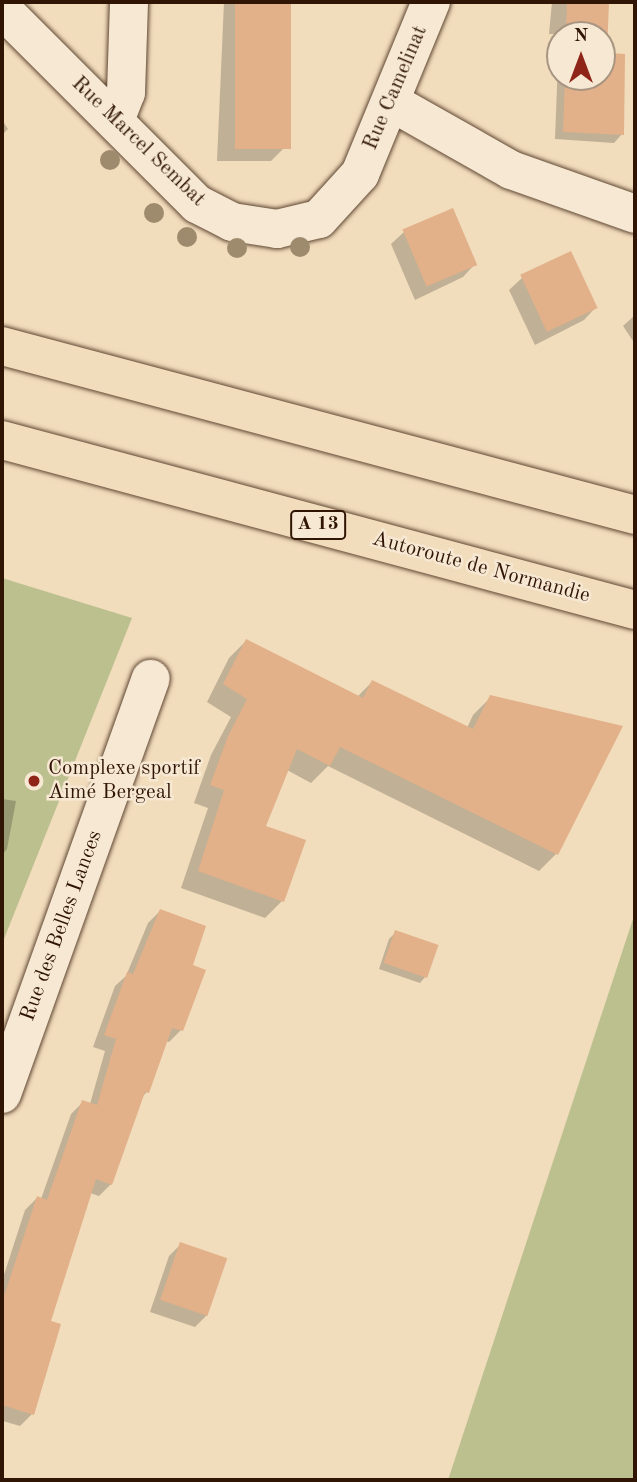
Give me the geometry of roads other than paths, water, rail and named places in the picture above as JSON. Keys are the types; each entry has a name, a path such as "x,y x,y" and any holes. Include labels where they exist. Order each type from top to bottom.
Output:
{"highway":[{"path":"2,346 635,515"},
{"name":"Autoroute de Normandie","path":"2,440 635,610"}],"street":[{"path":"116,121 126,93 129,2"},
{"name":"Rue Camelinat","path":"360,174 431,2"},
{"name":"Rue Marcel Sembat","path":"2,9 197,204 232,222 277,229 318,219 360,174"},
{"path":"391,102 512,170 635,214"},
{"name":"Rue des Belles Lances","path":"2,1094 151,679"}],"place":[{"name":"Complexe sportif Aimé Bergeal","path":"34,781"}]}
